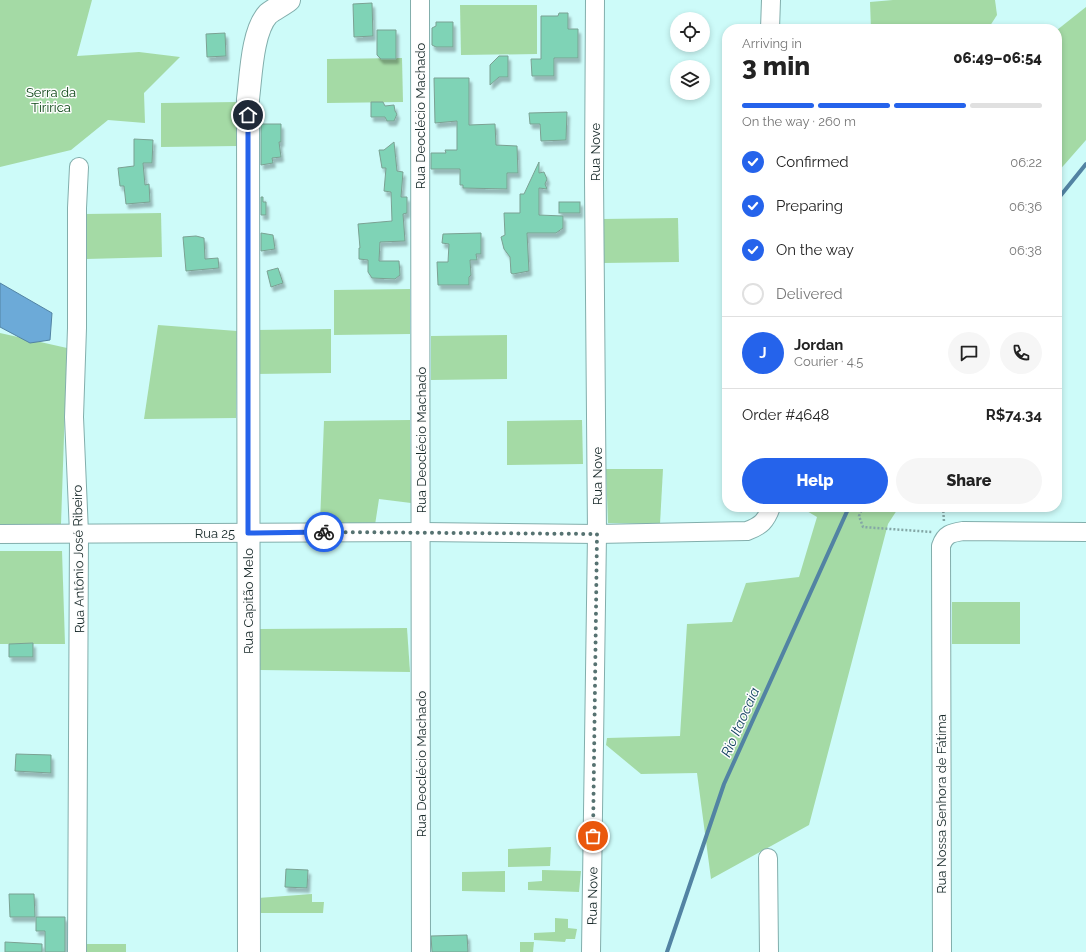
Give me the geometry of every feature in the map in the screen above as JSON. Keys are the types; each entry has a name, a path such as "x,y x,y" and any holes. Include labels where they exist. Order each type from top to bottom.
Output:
{"main road":[{"name":"Rua Capitão Melo","path":"249,952 248,99 253,60 260,28 268,15 289,0"}],"street":[{"name":"Rua Deoclécio Machado","path":"420,0 422,532 421,952"},
{"name":"Rua Nove","path":"591,952 597,534 594,179 595,0"},
{"path":"770,24 771,0"},
{"name":"Rua Antônio José Ribeiro","path":"77,952 80,533 74,417 77,328 77,208 80,167"},
{"name":"Rua 25","path":"0,534 422,532 597,534 747,531 760,526 767,519 769,512"},
{"name":"Rua Nossa Senhora de Fátima","path":"942,952 940,546 944,537 951,533 963,531 1086,532"},
{"path":"768,858 769,952"}],"path":[{"path":"861,512 859,516 863,527 937,533"}],"green space":[{"name":"Serra da Tiririca","path":"0,0 92,0 77,56 139,52 180,57 144,93 145,123 108,120 71,150 0,167"},
{"path":"893,0 995,0 997,15 991,24 871,24 870,2"},
{"path":"460,5 537,5 537,54 461,55"},
{"path":"1086,7 1086,140 1062,167 1062,26"},
{"path":"402,58 403,102 327,103 327,59"},
{"path":"237,102 237,146 161,147 161,103"},
{"path":"161,213 162,257 86,259 85,214"},
{"path":"678,218 679,262 603,263 602,219"},
{"path":"410,289 410,334 334,335 334,290"},
{"path":"158,325 237,331 236,418 144,419"},
{"path":"331,329 331,373 255,374 255,330"},
{"path":"0,333 67,348 61,524 0,525"},
{"path":"507,335 507,379 431,380 431,336"},
{"path":"410,420 411,503 379,499 375,525 320,523 324,421"},
{"path":"582,420 583,464 507,465 507,421"},
{"path":"606,469 663,469 660,524 608,523"},
{"path":"808,512 896,512 888,524 809,825 711,879 697,773 641,774 606,745 607,738 680,736 687,624 732,622 746,583 799,577 817,517"},
{"path":"0,551 62,551 65,644 0,644"},
{"path":"952,602 1020,602 1020,644 952,644"},
{"path":"407,628 410,672 260,670 260,629"},
{"path":"551,847 550,866 508,867 508,849"},
{"path":"542,870 581,871 579,892 528,890 528,882 542,881"},
{"path":"505,871 505,892 462,891 462,872"},
{"path":"312,894 312,902 324,902 323,913 258,913 258,898"},
{"path":"555,918 568,919 568,928 577,929 575,939 566,939 565,942 534,940 534,933 555,932"},
{"path":"520,942 534,942 533,952 520,952"},
{"path":"86,944 126,944 126,952 86,952"}],"water":[{"path":"0,283 52,313 50,340 30,343 0,327"}],"building":[{"path":"372,3 373,36 354,37 353,4"},
{"path":"559,13 568,13 568,29 578,29 578,58 554,58 554,76 532,76 531,59 541,59 541,16 558,16"},
{"path":"436,22 453,22 453,47 436,47 432,45 432,28 436,26"},
{"path":"377,30 396,30 396,59 381,59 377,55"},
{"path":"225,33 226,56 207,57 206,34"},
{"path":"499,56 508,56 508,77 499,77 490,85 490,65"},
{"path":"434,78 469,78 469,125 495,124 496,145 517,146 518,173 507,173 507,189 463,188 463,185 460,185 460,169 431,169 431,153 446,153 445,150 457,150 457,121 435,123"},
{"path":"371,102 383,102 385,106 394,105 397,114 394,121 387,121 385,117 371,117"},
{"path":"567,112 566,140 541,141 540,124 530,124 529,113"},
{"path":"261,124 281,124 281,142 279,142 281,157 272,158 273,163 261,165"},
{"path":"134,139 153,140 152,163 143,163 145,185 149,184 150,202 126,204 124,186 120,186 118,168 134,166"},
{"path":"394,142 397,171 403,172 401,197 407,197 407,213 403,214 405,241 380,242 379,261 399,261 400,275 395,279 372,278 368,272 368,260 359,259 360,248 358,224 392,221 391,192 384,191 386,168 382,168 379,150 384,150"},
{"path":"539,162 539,173 544,172 547,179 545,184 547,189 539,188 539,215 563,216 563,228 556,233 527,233 529,271 513,274 511,273 510,257 504,249 501,237 505,235 504,213 520,213 520,194 524,194"},
{"path":"261,197 263,197 263,202 266,202 266,215 261,215"},
{"path":"559,202 580,202 580,213 559,213"},
{"path":"261,233 273,235 275,249 261,251"},
{"path":"481,233 481,254 476,254 477,260 470,260 471,275 469,277 469,285 438,285 437,262 448,262 449,244 442,243 443,234"},
{"path":"196,236 204,238 205,259 218,258 219,268 186,271 183,237"},
{"path":"278,268 283,283 271,287 267,271"},
{"path":"33,643 33,657 9,657 9,644"},
{"path":"16,754 51,755 51,773 15,771"},
{"path":"286,869 308,870 307,888 285,887"},
{"path":"9,894 34,894 35,917 10,917"},
{"path":"36,917 65,917 65,952 45,952 45,931 36,931"},
{"path":"467,935 468,952 432,952 431,936"},
{"path":"5,942 42,944 42,952 5,952"}],"waterway":[{"name":"Rio Itaocaia","path":"1062,194 1086,164"},
{"name":"Rio Itaocaia","path":"667,952 724,784 847,512"}],"way so far":[{"path":"324,532 597,534 593,836"}],"route":[{"path":"248,115 248,533 324,532"}]}
